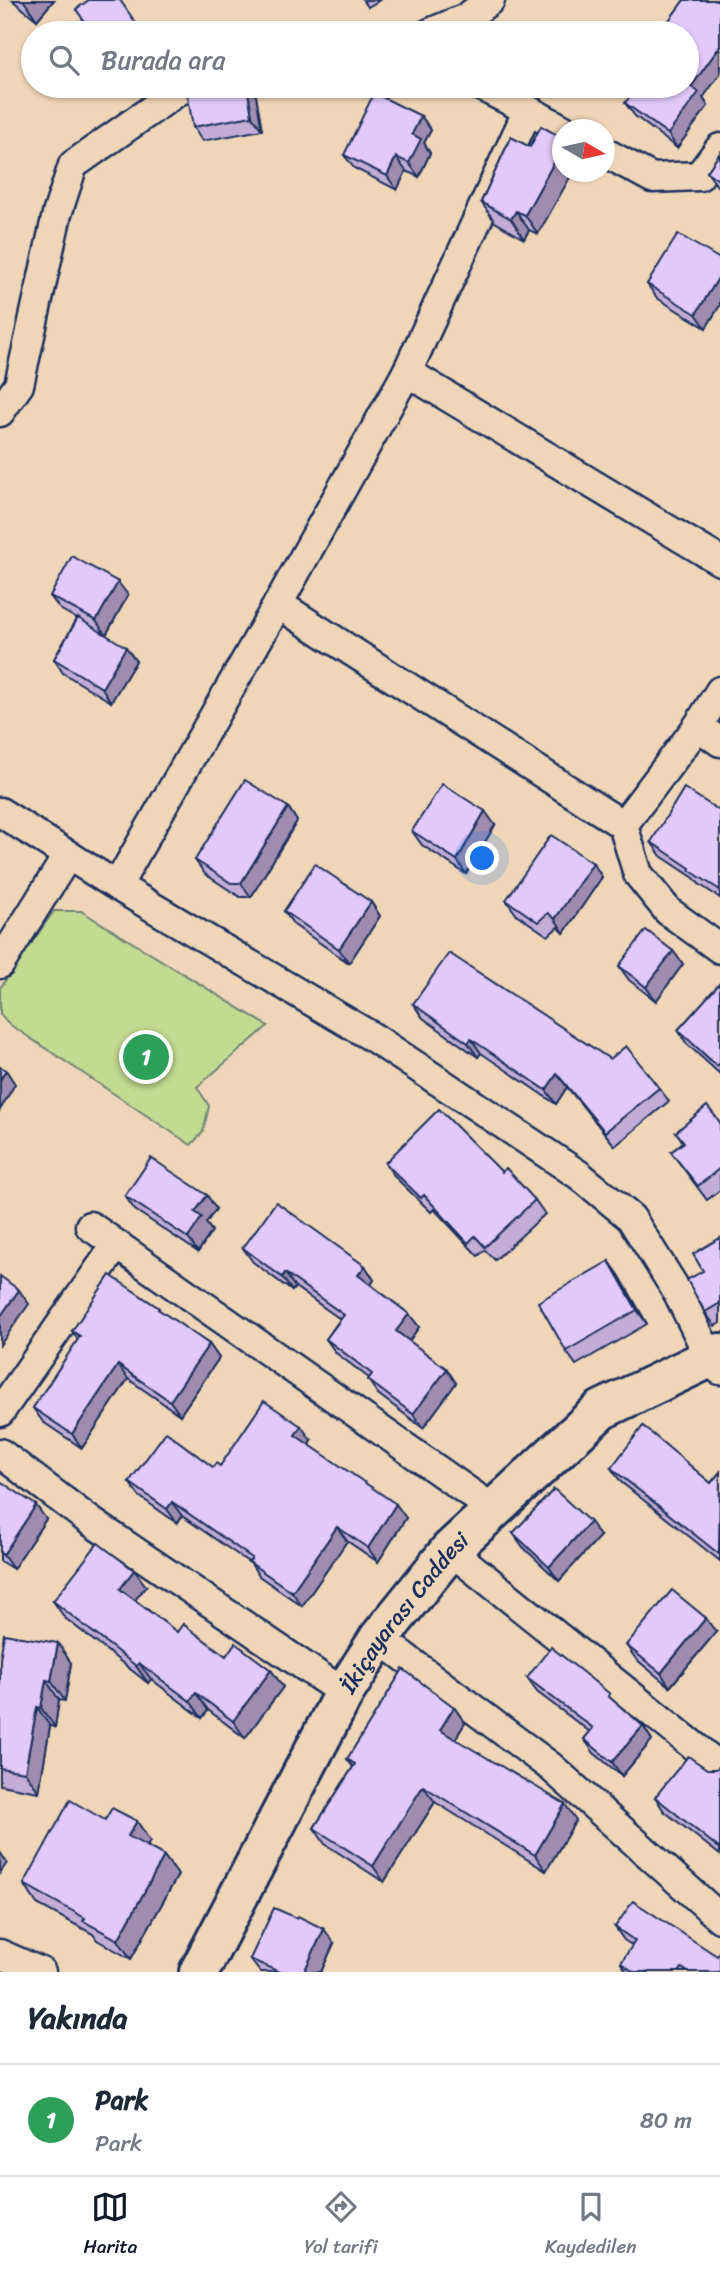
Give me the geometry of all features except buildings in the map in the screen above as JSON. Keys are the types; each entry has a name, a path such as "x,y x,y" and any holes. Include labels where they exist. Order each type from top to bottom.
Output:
{"street":[{"path":"459,21 490,0"},
{"path":"0,412 72,165 168,98"},
{"path":"504,98 552,123"},
{"path":"117,886 407,372 528,110"},
{"path":"615,158 652,178 699,176 720,148"},
{"path":"407,372 720,561"},
{"path":"278,604 624,825 638,874 668,911 720,949"},
{"path":"624,825 709,734 720,691"},
{"path":"0,811 117,886 374,1038 579,1175 631,1218 717,1360"},
{"path":"0,964 68,855"},
{"path":"90,1227 493,1509"},
{"path":"0,1412 116,1245"},
{"name":"İkiçayarası Caddesi","path":"199,1972 344,1693 379,1638 450,1550 601,1410 717,1360"},
{"path":"0,1453 90,1521 344,1693"},
{"path":"450,1550 720,1767"},
{"path":"379,1638 551,1767 720,1918"},
{"path":"0,1954 41,1972"}],"green space":[{"path":"54,911 81,911 268,1026 197,1087 209,1106 203,1132 191,1145 9,1024 0,1014 0,988"}],"place":[{"name":"Park","path":"146,1057"}]}
